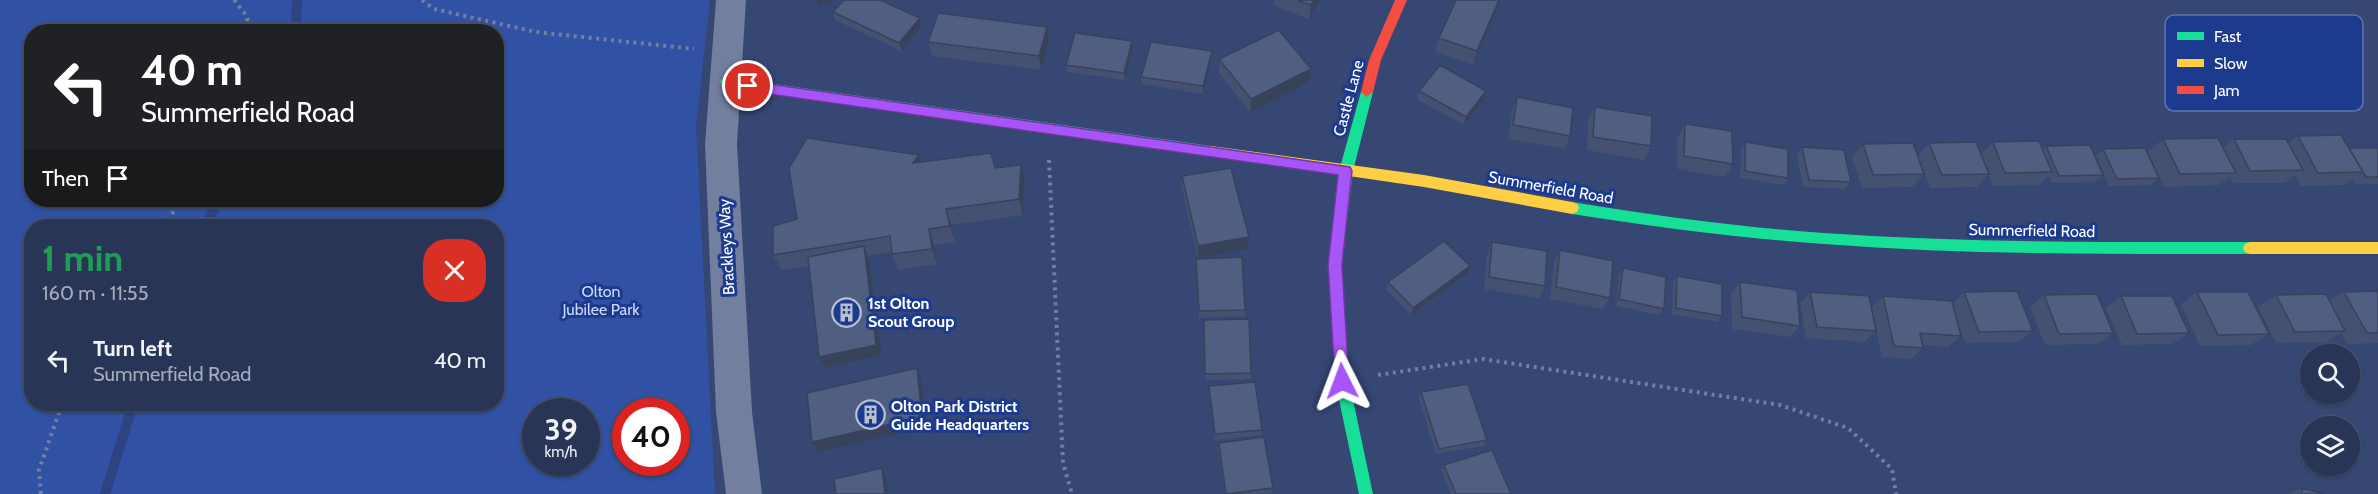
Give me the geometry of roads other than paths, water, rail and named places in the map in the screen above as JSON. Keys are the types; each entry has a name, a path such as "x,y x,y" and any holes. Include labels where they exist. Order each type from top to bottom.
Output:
{"street":[{"name":"Brackleys Way","path":"731,0 721,144 734,412 744,494"},
{"name":"Castle Lane","path":"1366,494 1353,446 1342,381 1335,265 1346,171 1375,60 1401,0"},
{"name":"Summerfield Road","path":"726,67 1047,128 1424,181 1609,215 1733,230 1871,242 2053,248 2378,248"}],"waterway":[{"path":"296,24 297,0"},
{"path":"209,219 215,207"},
{"path":"105,494 131,411"}],"place":[{"name":"1st Olton Scout Group","path":"847,312"},
{"name":"Olton Park District Guide Headquarters","path":"870,415"}],"park label":[{"name":"Olton Jubilee Park","path":"601,300"}]}
